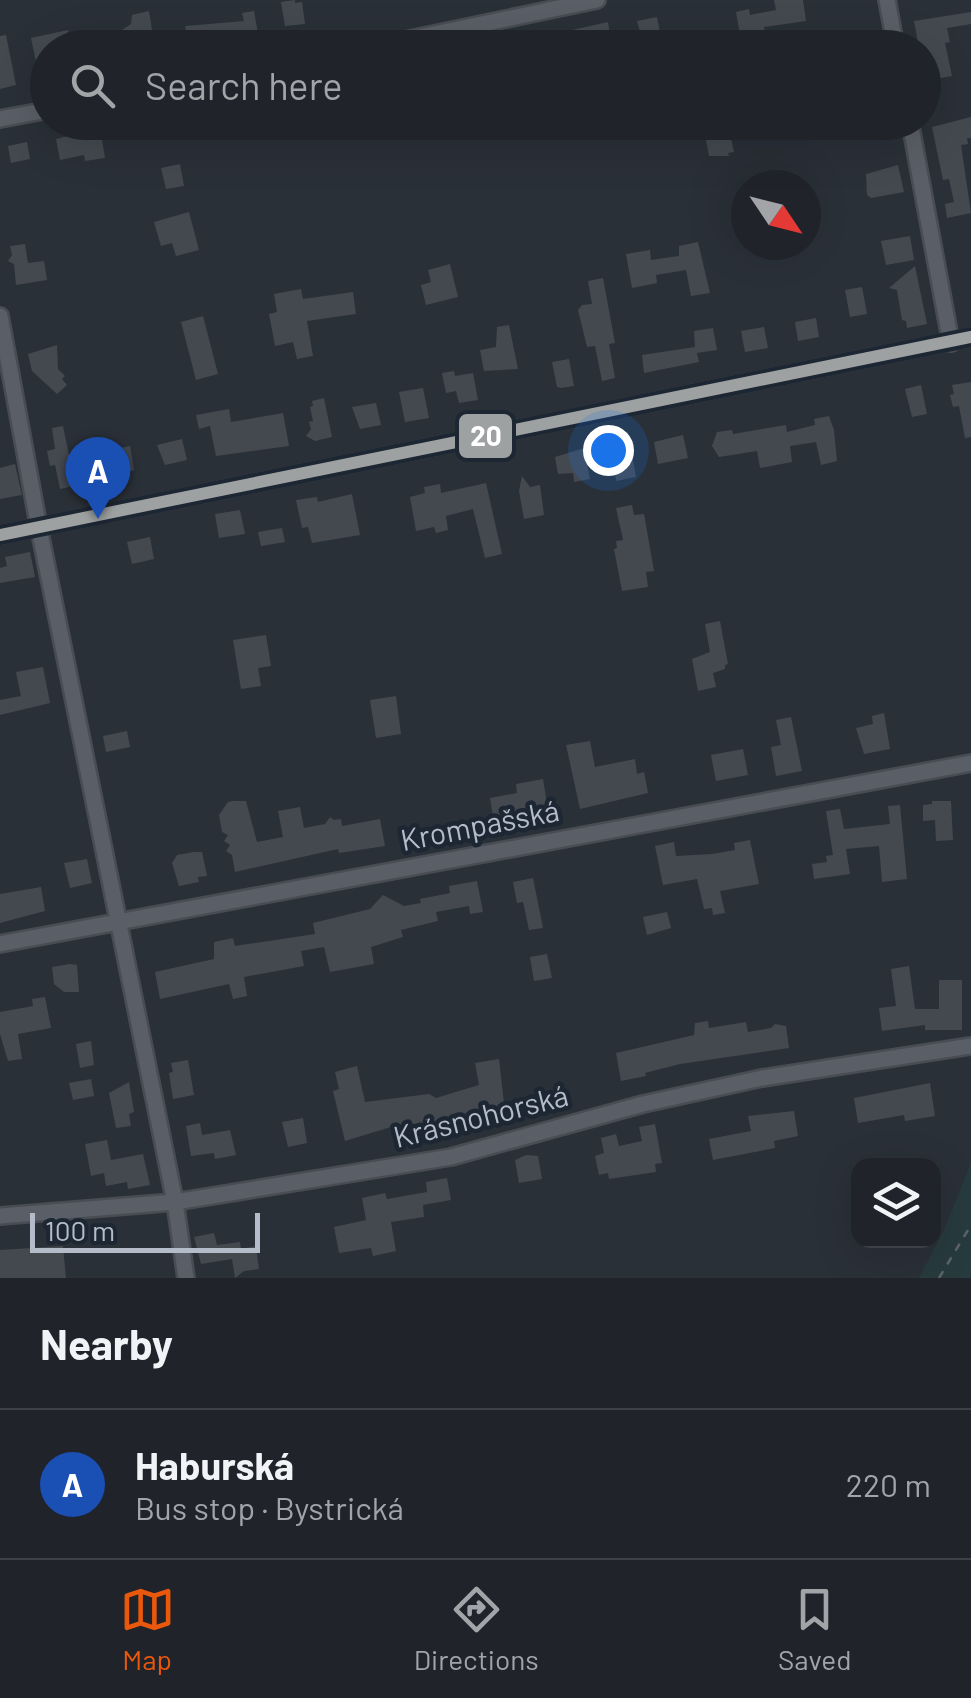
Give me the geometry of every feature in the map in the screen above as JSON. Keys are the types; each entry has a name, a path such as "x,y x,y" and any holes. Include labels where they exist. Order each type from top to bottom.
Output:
{"street":[{"path":"453,30 597,0"},
{"path":"887,0 893,30"},
{"path":"0,119 30,113"},
{"path":"913,140 951,343"},
{"path":"0,316 186,1278"},
{"path":"0,536 971,338"},
{"name":"Krompašská","path":"0,944 971,762"},
{"name":"Krásnohorská","path":"0,1216 174,1202 451,1156 643,1104 762,1078 971,1046"}],"path":[{"path":"939,1278 971,1225"}],"green space":[{"path":"971,1163 971,1278 919,1278 935,1248 941,1248"}],"building":[{"path":"774,0 803,0 806,21 764,27 764,30 739,30 736,12 749,9 750,15 776,10"},
{"path":"281,2 302,2 305,24 285,26"},
{"path":"149,11 152,30 122,30 131,24 132,15"},
{"path":"254,11 257,30 186,30 185,26 244,21 242,13"},
{"path":"971,12 971,24 947,28 950,42 945,43 952,76 941,78 941,30 916,30 914,21"},
{"path":"657,17 660,30 640,30 637,21"},
{"path":"608,22 609,30 572,30"},
{"path":"6,35 16,85 0,89 0,36"},
{"path":"971,117 971,138 967,138 968,144 961,145 971,213 947,218 945,204 954,202 949,179 943,180 935,140 941,140 941,125"},
{"path":"56,140 102,140 105,158 85,161 84,155 60,160"},
{"path":"706,140 731,140 734,152 729,156 709,156"},
{"path":"27,142 30,159 11,163 8,146"},
{"path":"180,164 184,186 166,189 161,168"},
{"path":"898,165 904,192 871,198 867,195 866,174"},
{"path":"189,212 199,250 176,256 172,243 161,246 154,222"},
{"path":"910,236 914,260 886,265 881,241"},
{"path":"698,242 710,293 691,296 686,270 656,275 657,283 632,288 626,254 650,250 651,260 679,256 679,246"},
{"path":"25,244 28,263 44,261 47,280 16,285 14,264 8,261 12,255 10,246"},
{"path":"450,264 458,297 426,305 421,285 431,282 428,270"},
{"path":"915,266 927,324 907,328 897,290 889,288"},
{"path":"603,278 615,343 609,344 615,378 602,381 595,346 587,347 578,310 582,305 592,304 588,281"},
{"path":"862,287 867,314 850,317 845,290"},
{"path":"301,289 303,299 353,292 356,314 307,321 313,356 297,359 293,342 275,346 269,314 277,312 274,294"},
{"path":"203,316 218,374 196,380 181,322"},
{"path":"816,318 819,337 798,341 795,322"},
{"path":"509,325 518,369 484,371 480,350 496,347 497,327"},
{"path":"764,327 768,348 745,352 741,331"},
{"path":"713,328 717,350 697,353 699,362 644,373 642,355 695,347 694,331"},
{"path":"57,345 58,369 67,385 57,394 32,371 28,354"},
{"path":"569,359 574,386 557,387 552,362"},
{"path":"454,371 455,376 473,373 478,400 459,403 456,391 446,393 442,373"},
{"path":"971,382 971,437 965,438 959,406 953,407 950,395 954,394 952,385"},
{"path":"921,385 927,414 912,417 905,389"},
{"path":"423,388 429,418 405,422 399,392"},
{"path":"324,398 332,437 315,441 306,436 311,429 309,422 313,421 310,407 312,401"},
{"path":"376,403 381,425 360,429 352,407"},
{"path":"229,409 231,422 283,413 289,446 216,456 210,426 199,429 196,415"},
{"path":"829,416 837,461 821,465 816,442 790,446 792,462 760,468 757,451 719,457 712,446 717,432 732,430 733,434 786,425 787,432 815,425 814,419"},
{"path":"63,426 72,469 84,467 87,483 60,489 55,465 50,466 47,451 55,449 52,428"},
{"path":"628,432 636,477 616,481 611,435"},
{"path":"683,435 688,458 658,464 654,442"},
{"path":"182,439 187,460 165,465 157,445"},
{"path":"130,446 134,470 114,475 109,450"},
{"path":"584,448 590,479 574,482 573,473 558,474 555,457"},
{"path":"15,464 22,495 0,499 0,468"},
{"path":"522,476 530,487 540,485 544,515 524,519 519,491"},
{"path":"486,483 502,554 485,558 473,509 446,516 448,530 436,533 434,527 416,531 410,497 425,493 424,487 440,484 441,493"},
{"path":"352,494 360,535 312,543 308,527 302,528 296,500 317,497 318,502"},
{"path":"632,505 634,515 644,514 654,571 646,572 648,587 622,591 614,549 616,541 623,540 616,508"},
{"path":"240,510 245,534 219,538 215,514"},
{"path":"282,528 285,542 261,546 258,532"},
{"path":"150,537 154,559 132,564 127,542"},
{"path":"30,552 35,577 0,583 0,568 7,566 5,557"},
{"path":"720,621 728,664 713,673 716,687 698,691 692,659 710,652 705,624"},
{"path":"266,635 271,666 258,668 261,686 241,689 233,640"},
{"path":"43,667 50,703 0,715 0,700 21,696 16,672"},
{"path":"396,696 401,734 376,738 370,700"},
{"path":"884,713 890,749 864,754 856,728 873,724 872,716"},
{"path":"791,717 802,771 776,776 771,747 781,745 776,720"},
{"path":"127,731 130,747 106,752 103,736"},
{"path":"590,741 595,767 635,759 637,774 644,772 648,793 580,809 566,745"},
{"path":"743,749 748,775 716,781 711,755"},
{"path":"543,779 549,815 522,820 520,811 493,816 490,798 517,793 516,784"},
{"path":"246,801 257,842 283,837 278,811 300,807 304,828 325,824 330,817 341,819 342,826 380,819 385,846 339,853 338,849 235,872 232,855 226,851 230,845 224,841 228,835 222,832 219,815 228,802"},
{"path":"951,801 953,840 936,841 935,820 923,821 923,805"},
{"path":"900,805 907,879 882,882 879,846 846,849 850,874 814,879 812,864 827,862 826,856 833,855 826,811 840,809 844,829 890,824 888,806"},
{"path":"750,840 759,884 720,891 725,913 713,915 712,908 704,909 697,879 663,885 655,846 674,842 676,856 712,854 735,850 734,843"},
{"path":"202,852 207,876 179,886 172,863 177,855"},
{"path":"87,859 92,883 70,888 64,863"},
{"path":"533,878 543,928 529,930 523,902 517,903 513,882"},
{"path":"477,881 483,912 470,914 469,906 436,912 438,921 401,930 403,937 371,947 374,964 330,972 324,947 301,951 304,966 244,977 247,996 233,999 229,984 160,999 155,972 214,959 214,942 233,938 235,946 315,934 313,923 370,909 383,895 404,906 450,893 449,886"},
{"path":"41,887 45,911 0,923 0,894"},
{"path":"667,912 671,928 647,935 643,917"},
{"path":"547,954 552,978 534,981 530,957"},
{"path":"77,965 79,992 64,992 54,984 52,967"},
{"path":"909,966 915,1009 939,1009 939,980 962,980 962,1030 925,1030 925,1025 882,1031 879,1008 896,1006 891,969"},
{"path":"45,997 51,1028 18,1034 22,1059 8,1061 0,1034 0,1012 33,1006 32,999"},
{"path":"708,1021 709,1028 746,1022 748,1032 775,1024 786,1026 789,1048 680,1064 621,1081 616,1053 694,1035 695,1023"},
{"path":"91,1041 94,1065 80,1068 76,1044"},
{"path":"499,1059 505,1112 449,1123 391,1127 345,1141 333,1091 339,1089 335,1072 357,1066 365,1102 429,1094 436,1098 479,1085 475,1063"},
{"path":"188,1060 194,1095 173,1099 171,1063"},
{"path":"91,1079 94,1096 73,1100 69,1083"},
{"path":"129,1082 134,1112 129,1114 131,1126 116,1128 109,1093"},
{"path":"930,1083 935,1116 905,1121 904,1115 858,1123 854,1098"},
{"path":"794,1111 798,1136 774,1141 775,1148 713,1160 709,1139 751,1131 748,1116"},
{"path":"303,1118 307,1143 288,1147 282,1122"},
{"path":"200,1123 202,1135 230,1130 236,1155 215,1159 214,1153 191,1156 186,1126"},
{"path":"655,1124 662,1163 655,1164 656,1172 609,1179 608,1173 599,1175 595,1156 604,1153 601,1138 616,1134 619,1146 642,1141 639,1127"},
{"path":"107,1140 111,1160 143,1154 150,1185 128,1189 127,1182 106,1186 104,1173 91,1176 85,1144"},
{"path":"526,1155 538,1156 542,1179 519,1183 515,1160"},
{"path":"447,1178 451,1200 423,1205 424,1217 391,1222 396,1251 373,1256 371,1248 339,1253 334,1227 366,1220 362,1198 385,1193 387,1199 427,1192 426,1182"},
{"path":"214,1233 217,1245 240,1242 241,1249 256,1246 259,1269 244,1271 235,1278 232,1259 201,1264 194,1237"},
{"path":"63,1246 66,1278 0,1278 0,1250"}],"transit line":[{"name":"20","path":"0,535 971,337"}],"place":[{"name":"Haburská","path":"98,519"}]}
